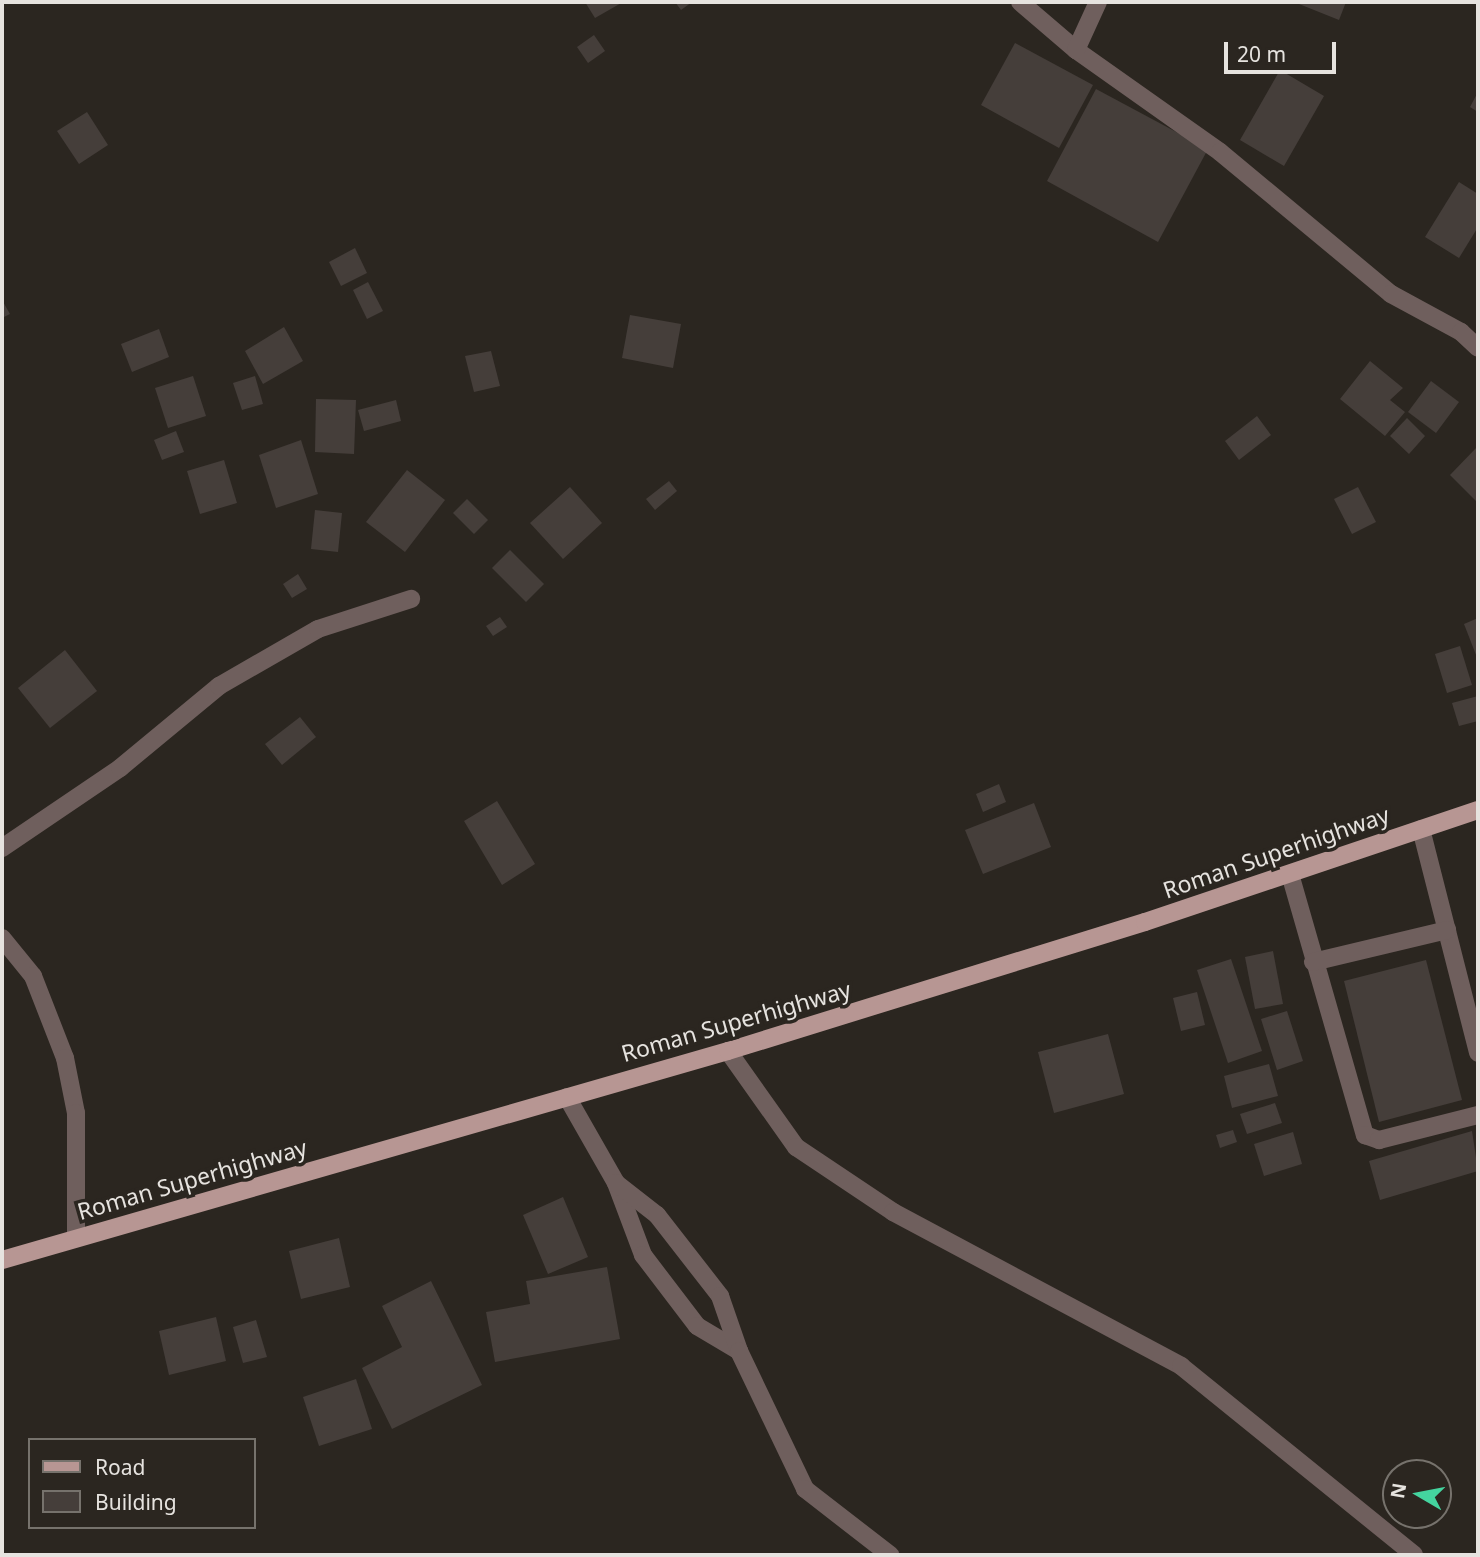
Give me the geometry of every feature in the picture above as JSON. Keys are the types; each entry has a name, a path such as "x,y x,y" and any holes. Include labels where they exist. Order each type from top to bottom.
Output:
{"main road":[{"name":"Roman Superhighway","path":"2,1260 729,1051 1290,874 1478,810"}],"street":[{"path":"1020,2 1076,50 1220,152 1391,294 1461,332 1478,348"},
{"path":"1076,50 1098,2"},
{"path":"2,848 120,768 219,686 318,629 360,612 411,599"},
{"path":"1421,829 1478,1053"},
{"path":"1290,874 1313,962 1366,1135 1379,1140 1478,1115"},
{"path":"1313,962 1447,930"},
{"path":"2,938 33,976 65,1058 76,1113 76,1238"},
{"path":"729,1051 796,1147 892,1212 1181,1366 1414,1555"},
{"path":"567,1097 616,1183 643,1255 697,1326 739,1351"},
{"path":"616,1183 657,1215 720,1296 739,1351 805,1489 890,1555"}],"building":[{"path":"585,2 623,2 595,18"},
{"path":"675,2 692,2 681,10"},
{"path":"1294,2 1346,2 1339,20"},
{"path":"594,35 605,51 588,63 577,47"},
{"path":"1015,43 1093,85 1059,148 981,105"},
{"path":"1280,70 1324,96 1284,166 1240,140"},
{"path":"1096,89 1208,149 1158,242 1047,181"},
{"path":"1478,92 1478,112 1470,107"},
{"path":"87,112 108,145 79,164 57,131"},
{"path":"1459,182 1478,194 1478,227 1459,258 1425,237"},
{"path":"355,248 367,273 341,286 329,262"},
{"path":"368,282 383,311 367,319 353,290"},
{"path":"2,300 10,314 2,318"},
{"path":"630,315 681,324 673,368 622,358"},
{"path":"284,327 303,361 263,384 245,351"},
{"path":"159,329 169,357 132,372 121,344"},
{"path":"491,351 500,386 474,392 465,356"},
{"path":"1370,361 1403,388 1390,400 1405,412 1385,436 1340,399"},
{"path":"193,376 206,416 168,428 155,388"},
{"path":"255,376 263,404 242,410 233,383"},
{"path":"1431,381 1459,402 1436,433 1408,412"},
{"path":"316,399 356,400 354,454 315,452"},
{"path":"396,400 401,421 364,431 358,410"},
{"path":"1257,416 1271,435 1239,460 1225,441"},
{"path":"1407,418 1425,436 1409,454 1390,436"},
{"path":"176,431 184,452 162,460 154,440"},
{"path":"301,440 318,494 276,508 259,455"},
{"path":"1478,446 1478,503 1450,475"},
{"path":"224,460 237,503 200,514 187,471"},
{"path":"407,470 445,500 405,552 366,522"},
{"path":"669,481 677,491 655,510 646,499"},
{"path":"570,487 602,523 563,559 530,523"},
{"path":"1358,487 1376,522 1352,534 1334,499"},
{"path":"467,499 488,520 474,534 453,513"},
{"path":"315,510 342,513 338,552 311,549"},
{"path":"510,550 544,584 526,602 492,568"},
{"path":"298,574 307,589 292,598 283,584"},
{"path":"500,617 507,627 493,636 486,626"},
{"path":"1478,618 1478,660 1464,624"},
{"path":"1460,646 1472,685 1447,693 1435,654"},
{"path":"65,650 97,691 50,728 18,688"},
{"path":"1478,696 1478,721 1459,726 1452,703"},
{"path":"300,717 316,737 282,765 265,744"},
{"path":"999,784 1006,802 983,812 976,794"},
{"path":"497,801 535,864 502,885 464,821"},
{"path":"1034,803 1051,847 983,874 965,830"},
{"path":"1273,951 1283,1004 1255,1009 1245,957"},
{"path":"1231,959 1262,1051 1228,1063 1197,970"},
{"path":"1426,960 1462,1100 1379,1122 1344,981"},
{"path":"1197,992 1205,1025 1181,1031 1173,998"},
{"path":"1287,1011 1303,1061 1277,1070 1261,1019"},
{"path":"1108,1034 1124,1094 1054,1113 1038,1052"},
{"path":"1269,1064 1278,1096 1232,1108 1224,1076"},
{"path":"1275,1103 1282,1123 1247,1134 1240,1114"},
{"path":"1233,1130 1237,1142 1220,1148 1216,1135"},
{"path":"1472,1131 1478,1171 1380,1200 1369,1161"},
{"path":"1293,1132 1302,1164 1264,1176 1254,1144"},
{"path":"563,1197 588,1257 548,1274 523,1215"},
{"path":"339,1238 350,1287 301,1299 289,1251"},
{"path":"607,1267 620,1339 495,1362 486,1312 530,1304 526,1281"},
{"path":"431,1281 482,1385 392,1429 362,1368 402,1347 382,1306"},
{"path":"216,1317 226,1361 169,1375 159,1331"},
{"path":"256,1320 267,1357 243,1363 233,1327"},
{"path":"356,1379 372,1429 319,1446 303,1397"}]}
